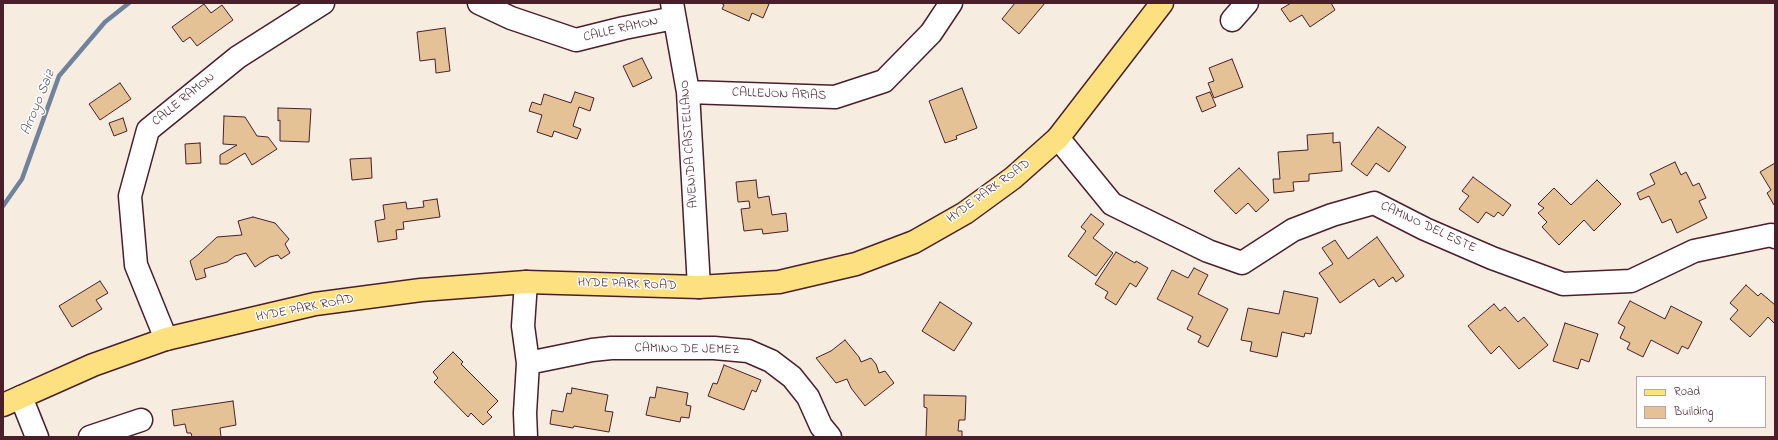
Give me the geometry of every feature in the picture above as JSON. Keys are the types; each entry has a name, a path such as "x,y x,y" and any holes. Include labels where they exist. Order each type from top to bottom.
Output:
{"main road":[{"name":"HYDE PARK ROAD","path":"12,401 93,365 166,339 315,304 420,290 526,282 699,287 779,282 856,264 914,242 971,209 1013,178 1058,138 1162,3"}],"street":[{"name":"CALLE RAMON","path":"166,339 136,265 130,196 148,130 238,57 323,3"},
{"name":"CALLE RAMON","path":"479,3 511,18 576,40 624,28 673,11"},
{"name":"CALLEJON ARIAS","path":"688,92 835,97 884,81 931,33 951,3"},
{"path":"1232,20 1246,3"},
{"name":"AVENIDA CASTELLANO","path":"673,11 688,92 699,287"},
{"name":"CAMINO DEL ESTE","path":"1058,138 1112,204 1208,250 1242,263 1293,230 1332,215 1374,203 1425,229 1485,255 1563,284 1630,281 1694,251 1774,234"},
{"path":"526,282 523,326 528,363 525,412 526,437"},
{"name":"CAMINO DE JEMEZ","path":"528,363 592,350 611,348 714,348 748,352 771,361 792,377 808,397 821,426 830,437"},
{"path":"12,401 37,437"},
{"path":"90,437 141,420"}],"building":[{"path":"721,3 769,4 763,18 752,13 749,21 722,9 724,5"},
{"path":"1015,3 1045,3 1019,34 1002,19"},
{"path":"1291,3 1331,3 1335,10 1310,27 1302,15 1290,22 1281,9"},
{"path":"204,4 211,13 222,5 233,20 197,46 190,37 183,42 172,27"},
{"path":"445,28 450,71 436,73 435,59 420,61 417,32"},
{"path":"642,58 652,78 633,87 623,66"},
{"path":"1232,59 1243,87 1214,98 1208,83 1214,81 1209,68"},
{"path":"120,83 131,99 100,120 89,104"},
{"path":"962,88 977,128 956,136 957,139 945,143 929,101"},
{"path":"575,92 594,98 590,111 579,107 573,126 581,129 577,139 554,131 552,137 537,132 542,115 529,111 532,102 541,105 544,94 571,103"},
{"path":"1210,92 1216,106 1202,112 1196,97"},
{"path":"278,108 311,109 309,142 280,141 280,120 278,121"},
{"path":"224,116 245,117 257,136 268,137 277,149 252,165 245,153 227,164 220,164 220,155 237,145 223,144"},
{"path":"123,118 127,131 114,136 109,123"},
{"path":"1378,127 1406,147 1389,172 1376,163 1367,176 1351,164"},
{"path":"1333,133 1333,143 1340,142 1342,171 1309,174 1309,181 1293,182 1294,191 1274,193 1273,179 1280,179 1278,152 1308,150 1307,135"},
{"path":"200,143 201,163 186,164 185,144"},
{"path":"371,158 372,178 352,180 350,159"},
{"path":"1675,162 1681,175 1686,172 1693,186 1699,183 1706,198 1699,201 1707,218 1677,233 1671,219 1662,223 1649,196 1640,200 1637,193 1655,184 1650,174"},
{"path":"1775,163 1774,205 1767,193 1771,190 1760,172"},
{"path":"1239,168 1269,200 1256,212 1248,203 1236,214 1214,191"},
{"path":"1473,177 1511,205 1503,216 1498,212 1494,217 1486,212 1478,223 1459,209 1469,196 1462,191"},
{"path":"756,180 758,198 769,196 772,215 786,213 788,231 763,234 762,229 744,231 741,209 750,208 749,201 738,202 736,182"},
{"path":"1597,180 1621,204 1594,231 1584,220 1559,245 1542,227 1547,222 1538,213 1544,208 1538,204 1554,188 1571,205"},
{"path":"437,199 440,217 403,222 404,229 396,230 397,239 378,242 375,221 385,219 383,205 406,202 407,209 424,207 423,201"},
{"path":"1091,214 1104,224 1093,238 1113,253 1096,276 1068,256 1086,231 1081,227"},
{"path":"253,217 275,223 289,239 285,244 290,253 281,259 278,255 270,257 255,267 246,253 235,256 227,262 204,269 206,277 196,280 190,261 217,237 242,235 238,221"},
{"path":"1377,237 1404,276 1396,282 1393,277 1379,287 1374,279 1340,303 1319,273 1333,264 1322,248 1335,240 1348,259"},
{"path":"1116,252 1135,263 1136,261 1148,268 1136,287 1130,283 1116,305 1105,298 1108,292 1095,284"},
{"path":"1194,268 1208,275 1198,294 1228,309 1208,347 1198,342 1201,336 1187,329 1193,317 1157,299 1172,270 1188,278"},
{"path":"100,281 108,293 96,300 102,309 72,327 59,306"},
{"path":"1746,285 1758,296 1761,293 1775,305 1775,324 1768,317 1750,337 1730,319 1738,310 1730,303"},
{"path":"1284,291 1318,298 1311,334 1305,333 1304,337 1282,332 1277,357 1250,351 1252,342 1241,340 1248,308 1279,314"},
{"path":"1630,301 1665,319 1671,306 1702,322 1688,349 1682,346 1678,354 1651,340 1643,357 1627,349 1630,343 1620,338 1625,327 1618,323"},
{"path":"940,302 972,323 954,351 922,331"},
{"path":"1494,304 1500,311 1505,307 1518,322 1524,317 1548,345 1519,369 1499,346 1491,354 1468,326"},
{"path":"1565,323 1598,334 1589,362 1581,359 1578,369 1553,361"},
{"path":"845,340 859,357 861,362 871,358 876,364 879,373 885,371 894,383 865,406 851,388 847,379 836,383 816,358 831,351"},
{"path":"453,352 463,362 461,364 498,401 487,412 492,417 483,425 471,413 468,417 434,382 438,378 433,372"},
{"path":"724,365 761,380 756,392 752,390 744,410 708,396 713,383 717,384"},
{"path":"657,387 688,393 686,405 691,406 689,418 681,417 680,422 646,415 650,397 655,398"},
{"path":"572,388 608,395 605,411 613,412 609,432 574,426 573,428 550,424 552,410 563,412 567,393 571,394"},
{"path":"924,395 966,396 965,420 959,420 958,431 962,431 962,437 926,437 927,408 924,407"},
{"path":"233,401 236,425 220,428 221,437 192,437 191,433 187,433 185,424 174,426 172,410"}],"waterway":[{"name":"Arroyo Saiz","path":"3,206 22,179 59,76 105,22 129,3"}]}
